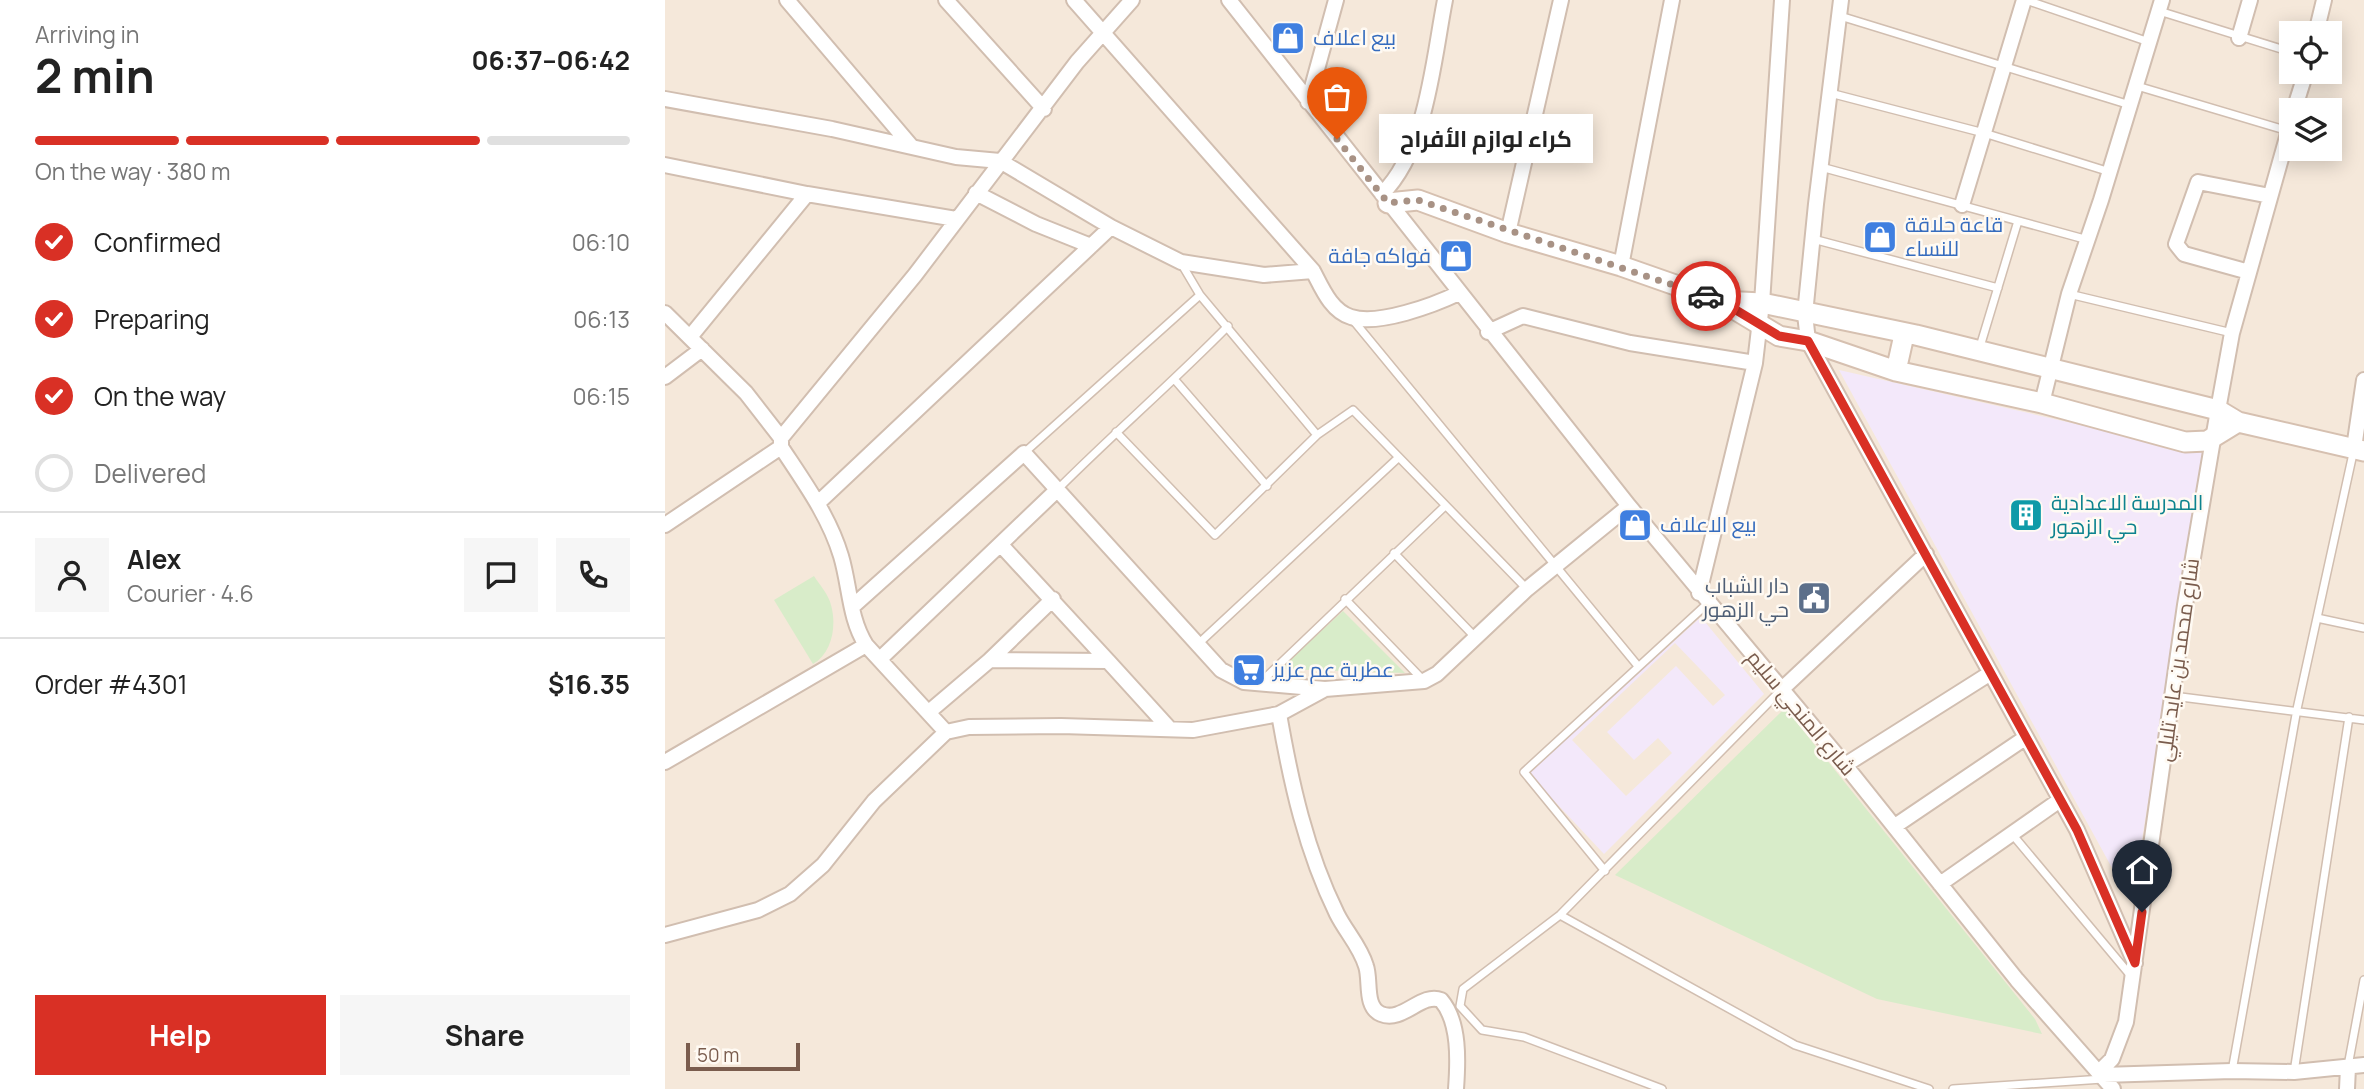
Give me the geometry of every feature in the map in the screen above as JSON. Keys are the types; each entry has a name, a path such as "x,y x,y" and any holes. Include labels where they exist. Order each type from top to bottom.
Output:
{"street":[{"path":"787,0 912,147"},
{"path":"946,0 1044,109"},
{"path":"1074,0 1313,271 1328,300 1351,317 1370,318 1422,310 1459,293"},
{"path":"665,525 781,442 915,275 955,219 1102,32 1132,0"},
{"path":"1307,102 1336,0"},
{"path":"1445,0 1419,125 1407,163 1385,198 1418,200 1508,233 1621,266 1721,301 1758,326 1779,336 1808,341 1896,371 2042,403 2185,442 2213,438 2238,422"},
{"path":"1508,233 1562,0"},
{"path":"1621,266 1672,0"},
{"path":"1703,598 1755,363 1762,303 1781,0"},
{"path":"1841,0 1805,314 1808,341 2077,830 2135,963"},
{"path":"1962,205 2025,0"},
{"path":"2239,38 2250,0"},
{"path":"2319,21 2324,0"},
{"name":"شارع المنجي سليم","path":"1230,1 1488,332 1703,598 1845,765 2017,980 2105,1079"},
{"path":"2042,403 2069,294 2110,172 2160,6"},
{"path":"665,99 832,128 956,157 1000,161 1111,227 1181,262 1264,275 1313,271"},
{"name":"شارع محمد بن عايد تليلي","path":"2105,1079 2121,1042 2134,980 2172,696 2232,333 2280,161"},
{"path":"665,165 807,194 955,219"},
{"path":"2249,272 2184,254 2176,244 2197,182 2270,196"},
{"path":"976,193 1036,224 1091,246"},
{"path":"690,337 807,194"},
{"path":"818,503 1111,227"},
{"path":"1721,301 1762,303 1979,350 2218,410 2238,422 2359,450 2364,380"},
{"path":"665,313 746,393 781,442 818,503 841,557 858,632 866,645 930,711 946,732"},
{"path":"1488,332 1523,316 1630,343 1755,363"},
{"path":"1896,371 1904,335"},
{"path":"665,377 702,349"},
{"path":"852,607 1024,453 1196,646 1228,675 1259,684 1325,689 1424,681 1437,674 1527,589 1629,506"},
{"path":"880,659 1058,489"},
{"path":"1001,545 1168,727"},
{"path":"1781,690 1926,554"},
{"path":"930,711 990,660 1053,599"},
{"path":"665,762 866,645"},
{"path":"990,660 1108,661"},
{"path":"1845,765 1989,674"},
{"path":"665,935 758,910 790,894 823,865 874,801 946,732 969,727 1203,729 1279,714 1325,689"},
{"path":"1279,714 1302,825 1337,915 1367,966 1371,1004 1381,1014 1389,1016 1432,998 1441,1000 1449,1014 1457,1045 1456,1089"},
{"path":"1895,826 2025,738"},
{"path":"1940,884 2060,800"},
{"path":"2105,1079 2232,1071 2294,1072 2364,1065"},
{"path":"2347,1089 2348,1067"}],"lane":[{"path":"2025,0 2149,41"},
{"path":"2160,6 2239,38 2279,49"},
{"path":"1840,16 2131,105"},
{"path":"2137,86 2279,124"},
{"path":"1830,93 1984,133 2110,172"},
{"path":"1820,167 2088,240"},
{"path":"1979,350 2018,221"},
{"path":"1813,239 1999,288"},
{"path":"1181,262 1200,295 1228,326 1271,384 1317,435"},
{"path":"2069,294 2232,333"},
{"path":"1024,453 1200,295"},
{"path":"1351,317 1638,666"},
{"path":"1058,489 1115,432 1175,380 1228,326"},
{"path":"1175,380 1267,486"},
{"path":"1115,432 1215,535 1317,435 1353,410 1444,507 1527,589"},
{"path":"2232,1071 2297,709 2359,450"},
{"path":"1196,646 1398,458"},
{"path":"1259,684 1444,507"},
{"path":"1394,553 1475,637"},
{"path":"1605,871 1524,772 1638,666 1703,598"},
{"path":"1345,600 1424,681"},
{"path":"2317,618 2364,628"},
{"path":"1662,1089 1524,1037 1482,1030 1459,1006 1463,989 1560,915 1781,690"},
{"path":"2172,696 2297,709 2364,720"},
{"path":"2294,1072 2349,717"},
{"path":"2012,834 2134,980"},
{"path":"1560,915 1795,1045 1929,1089"},
{"path":"2348,1067 2364,980"},
{"path":"1953,1089 2064,1085 2105,1079"}],"shaded area":[{"path":"665,0 2364,0 2364,1089 665,1089"},
{"path":"1839,370 2204,453 2136,877 2117,877"},
{"path":"1701,617 1764,694 1604,854 1528,773","holes":["1675,643 1725,695 1713,706 1676,666 1607,732 1634,760 1658,738 1672,753 1626,796 1572,740"]}],"green space":[{"path":"814,576 830,601 833,630 825,653 813,664 774,600"},
{"path":"1343,611 1405,673 1280,669"},
{"path":"1785,708 2035,1019 2042,1034 1877,999 1615,875"}],"way so far":[{"path":"1337,139 1388,203 1418,200 1508,233 1621,266 1706,296"}],"place":[{"name":"بيع اعلاف","path":"1288,38"},
{"name":"كراء لوازم الأفراح","path":"1337,139"},
{"name":"قاعة حلاقة للنساء","path":"1880,237"},
{"name":"فواكه جافة","path":"1456,256"},
{"name":"المدرسة الاعدادية حي الزهور","path":"2026,515"},
{"name":"بيع الاعلاف","path":"1635,525"},
{"name":"دار الشباب حي الزهور","path":"1814,598"},
{"name":"عطرية عم عزيز","path":"1249,670"}],"route":[{"path":"1706,296 1721,301 1758,326 1779,336 1808,341 2077,830 2135,963 2142,912"}]}
